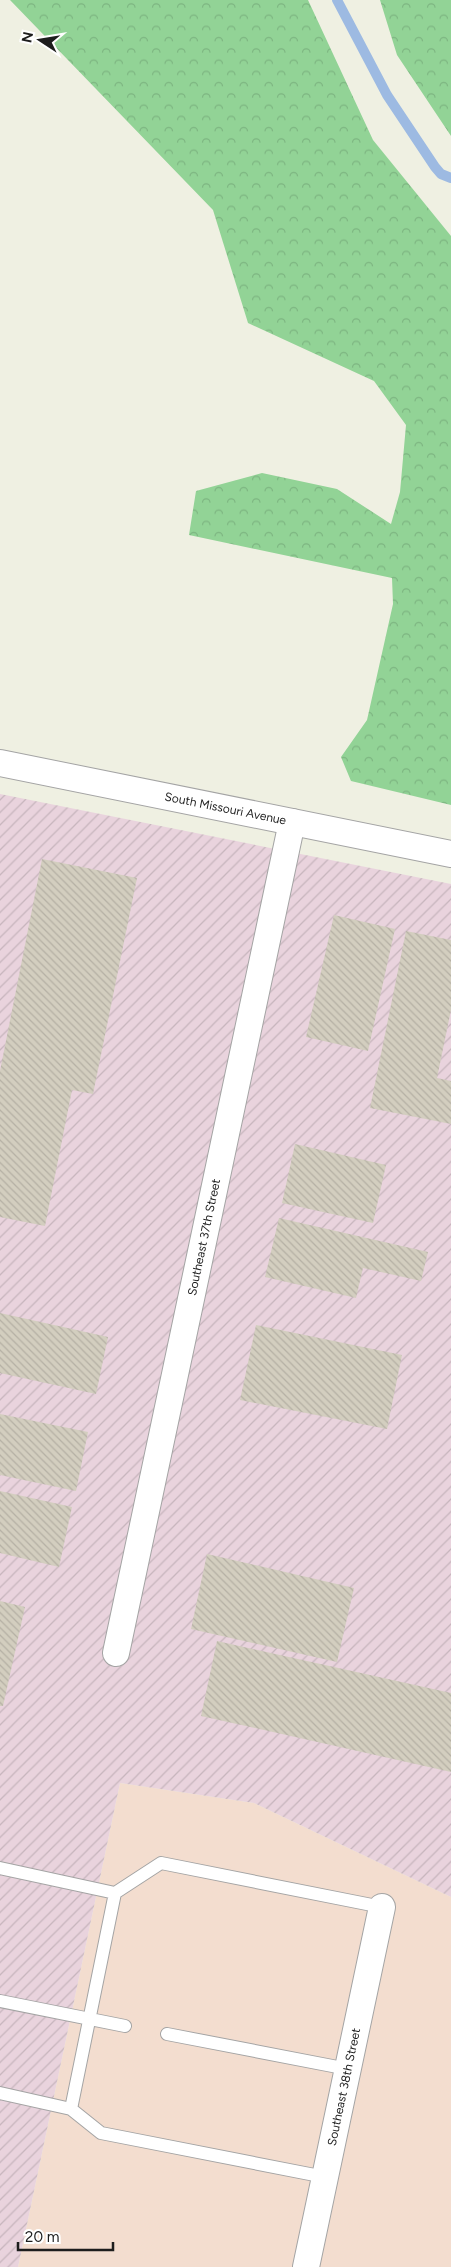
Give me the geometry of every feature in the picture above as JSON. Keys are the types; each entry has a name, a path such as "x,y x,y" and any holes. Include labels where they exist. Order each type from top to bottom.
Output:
{"street":[{"name":"South Missouri Avenue","path":"0,763 451,854"},
{"name":"Southeast 37th Street","path":"116,1653 292,822"},
{"name":"Southeast 38th Street","path":"306,2267 382,1907"}],"lane":[{"path":"71,2109 116,1893 161,1863 382,1907"},
{"path":"0,1868 116,1893"},
{"path":"0,2001 125,2026"},
{"path":"167,2034 348,2069"},
{"path":"0,2093 71,2109 101,2133 325,2177"}],"shaded area":[{"path":"0,794 451,884 451,1897 254,1803 120,1783 18,2267 0,2267"},
{"path":"120,1783 254,1803 451,1897 451,2267 18,2267"}],"green space":[{"path":"10,0 308,0 373,140 451,236 451,805 351,781 341,757 367,720 393,604 392,578 189,535 196,491 262,473 337,489 391,524 400,492 406,425 374,381 248,323 213,210"},
{"path":"380,0 451,0 451,136 397,55"}],"building":[{"path":"42,859 137,878 93,1094 72,1090 45,1226 0,1217 0,1071"},
{"path":"334,915 395,929 368,1051 306,1037"},
{"path":"406,931 451,940 451,1010 437,1078 451,1081 451,1124 370,1108"},
{"path":"295,1144 386,1165 373,1223 282,1203"},
{"path":"279,1218 428,1252 421,1281 363,1268 356,1298 265,1277"},
{"path":"0,1313 108,1337 96,1394 0,1373"},
{"path":"256,1325 402,1355 387,1429 240,1400"},
{"path":"0,1414 88,1432 76,1491 0,1475"},
{"path":"0,1491 72,1507 59,1567 0,1553"},
{"path":"207,1554 354,1588 337,1662 191,1629"},
{"path":"0,1601 25,1607 3,1706 0,1706"},
{"path":"217,1641 451,1693 451,1772 201,1716"}],"waterway":[{"path":"337,0 387,95 435,167 441,174 451,178"}]}
